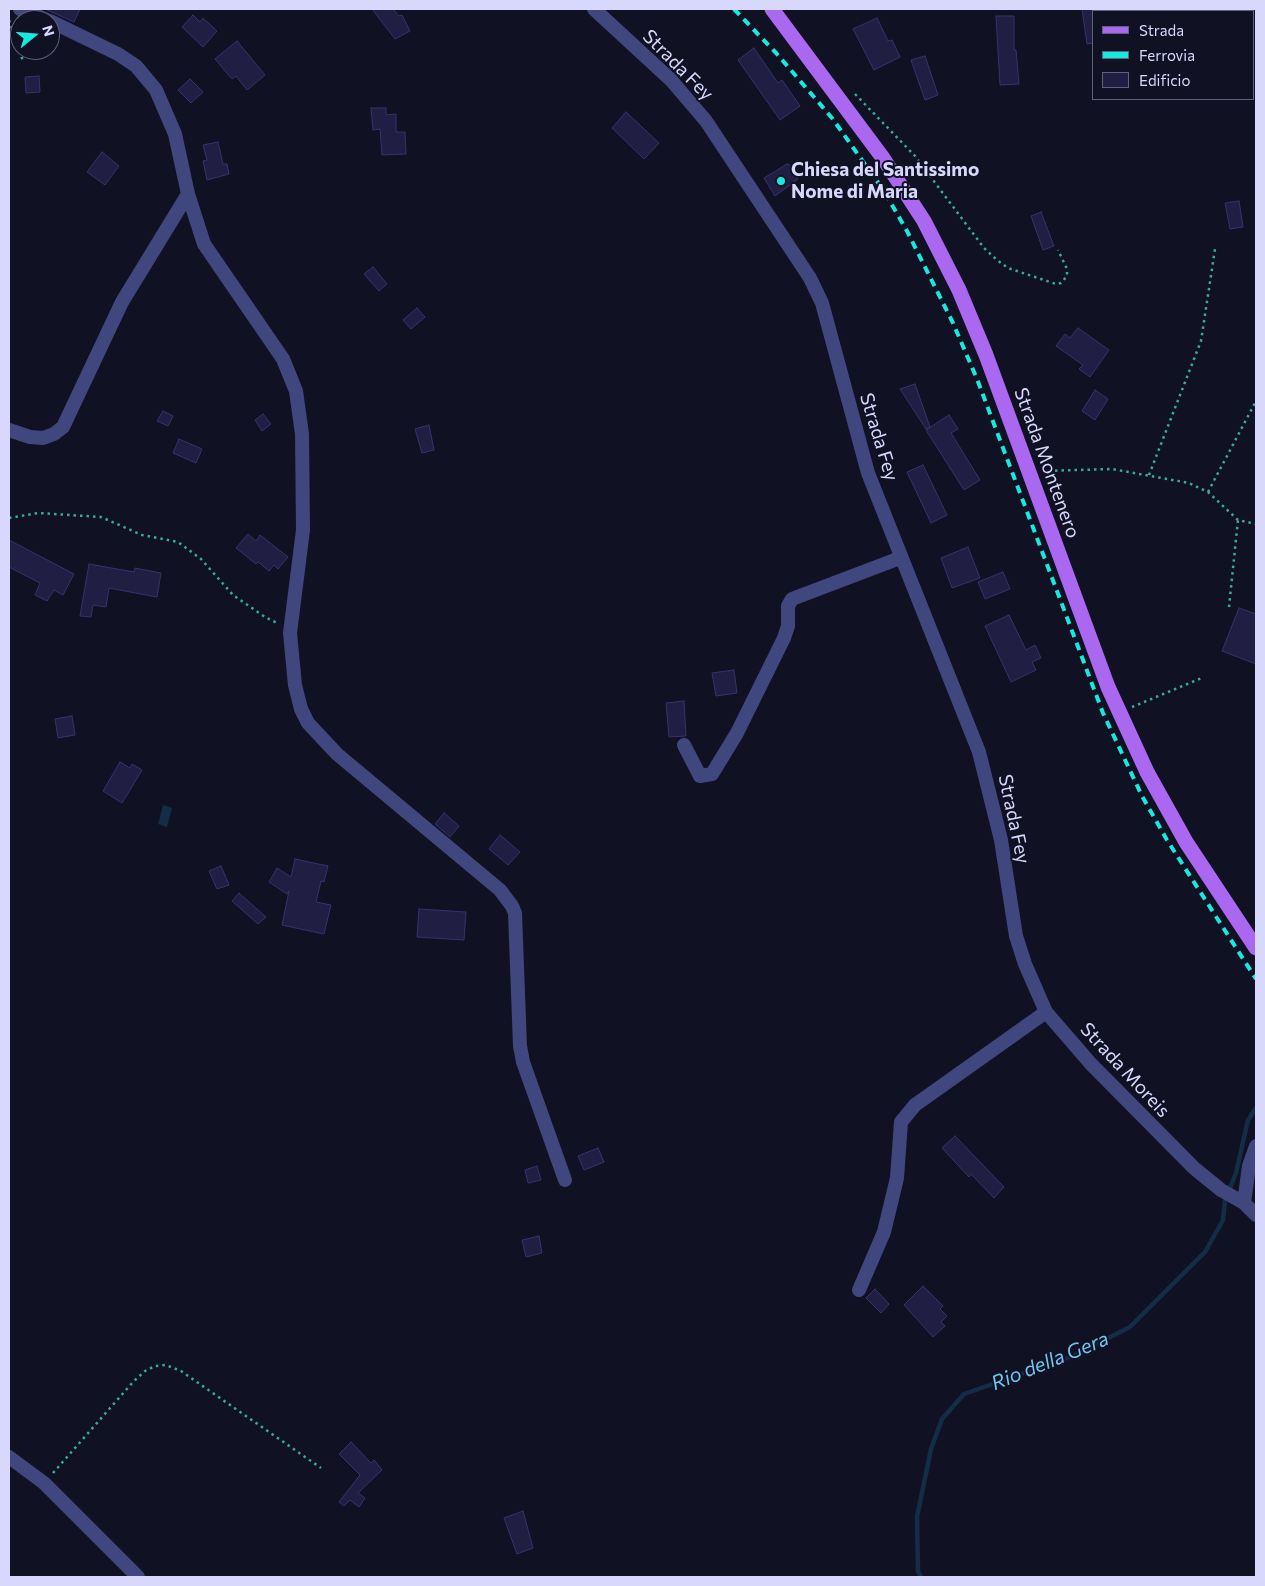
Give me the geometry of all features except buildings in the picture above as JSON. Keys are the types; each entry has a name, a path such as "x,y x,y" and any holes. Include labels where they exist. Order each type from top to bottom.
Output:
{"main road":[{"name":"Strada Montenero","path":"772,9 883,158 924,221 959,290 986,355 1028,472 1120,712 1146,772 1186,842 1256,948"}],"street":[{"name":"Strada Fey","path":"594,9 689,99 706,121 810,278 826,316 868,473 900,558 979,752 1001,840 1016,936"},
{"path":"60,27 118,54 136,66 156,90 175,134 188,194 204,244 283,359 296,391 302,434 303,530 290,631 294,685 301,709 308,723 337,754 500,890 512,906 515,913 520,1046 523,1062 565,1180"},
{"path":"9,430 43,438 54,434 63,426 122,302 188,194"},
{"path":"684,746 700,776 712,774 737,733 784,638 788,626 788,606 792,599 900,558"},
{"name":"Strada Moreis","path":"1016,936 1025,964 1046,1012 1136,1110 1194,1168 1256,1215"},
{"path":"859,1290 884,1232 897,1178 901,1122 915,1105 1046,1012"},
{"path":"1232,1197 1249,1166 1256,1146"},
{"path":"9,1457 44,1483 138,1577"}],"path":[{"path":"9,20 23,61"},
{"path":"853,93 915,156 984,248 997,260 1008,268 1056,284 1061,283 1067,276 1067,269 1058,250"},
{"path":"1149,475 1201,341 1215,249"},
{"path":"1208,492 1256,401"},
{"path":"1028,472 1112,469 1189,483 1208,492 1238,520 1256,524"},
{"path":"9,518 38,513 101,518 142,535 178,542 201,559 233,595 265,618 290,631"},
{"path":"1229,607 1238,520"},
{"path":"1120,712 1204,677"},
{"path":"44,1483 133,1382 145,1371 155,1366 166,1365 181,1371 321,1468"}],"water":[{"path":"163,805 172,808 167,827 158,824"}],"waterway":[{"name":"Rio della Gera","path":"921,1577 918,1571 917,1517 931,1449 942,1419 964,1394 1073,1356 1130,1327 1205,1252 1223,1220 1225,1200 1236,1173 1248,1120 1256,1108"}],"railway":[{"path":"734,9 777,54 832,118 884,191 907,231 953,323 977,379 1103,713 1142,796 1167,840 1256,979"}],"place":[{"name":"Chiesa del Santissimo Nome di Maria","path":"781,181"}]}
